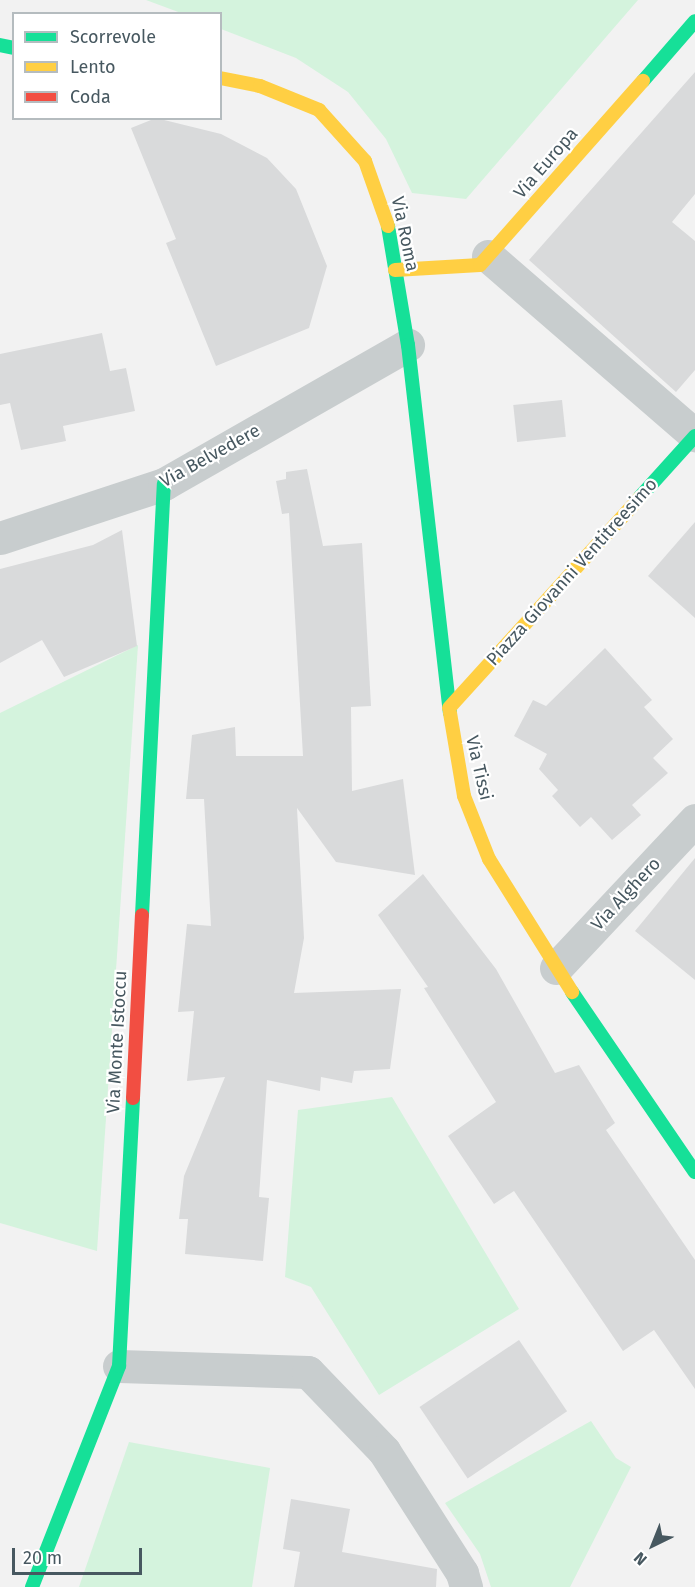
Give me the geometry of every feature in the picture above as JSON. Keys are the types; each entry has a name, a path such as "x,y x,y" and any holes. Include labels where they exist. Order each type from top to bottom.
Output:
{"street":[{"name":"Via Europa","path":"395,270 480,265 695,21"},
{"name":"Via Roma","path":"222,78 260,86 319,110 365,161 385,211 408,345"},
{"name":"Piazza Giovanni Ventitreesimo","path":"449,708 695,435 488,256"},
{"name":"Via Belvedere","path":"0,538 164,484 408,345"},
{"name":"Via Tissi","path":"408,345 449,708 464,796 489,859 556,968 695,1172"},
{"name":"Via Monte Istoccu","path":"32,1587 119,1366 164,484"},
{"name":"Via Alghero","path":"556,968 695,820"},
{"path":"119,1366 308,1372 384,1451 462,1573 466,1587"}],"green space":[{"path":"146,0 638,0 466,199 412,193 386,139 348,92 296,58 222,29 222,12 178,12"},
{"path":"138,645 97,1251 0,1223 0,713"},
{"path":"392,1097 519,1309 379,1395 311,1287 285,1277 298,1110"},
{"path":"591,1421 616,1458 631,1467 570,1587 491,1587 480,1554 445,1503"},
{"path":"129,1442 270,1468 252,1587 79,1587"}],"building":[{"path":"695,72 695,194 672,222 695,241 695,370 676,392 529,260"},
{"path":"151,120 164,120 221,134 267,158 296,189 327,266 309,328 216,366 166,243 176,239 131,128"},
{"path":"102,333 110,371 126,368 135,411 63,426 66,441 21,450 10,403 0,405 0,354"},
{"path":"562,400 566,437 517,442 513,405"},
{"path":"307,469 323,546 362,543 371,706 351,707 352,791 403,779 415,875 336,862 297,808 304,938 294,993 401,989 390,1069 354,1071 352,1083 321,1077 320,1091 267,1080 259,1197 269,1198 263,1261 185,1254 188,1219 179,1219 184,1176 225,1077 187,1081 194,1011 178,1012 187,924 211,926 204,799 186,799 192,735 235,727 236,756 303,756 289,513 282,514 276,481 286,479 286,472"},
{"path":"695,522 695,618 648,576"},
{"path":"122,530 137,646 64,677 42,640 0,663 0,569 93,545"},
{"path":"605,648 652,700 644,707 673,739 653,758 668,773 632,805 641,815 612,840 591,817 580,827 552,796 558,790 539,769 547,754 514,736 533,700 546,706"},
{"path":"695,858 695,980 635,931"},
{"path":"423,874 496,969 555,1073 579,1065 615,1123 606,1130 695,1260 695,1389 654,1330 623,1351 514,1191 494,1204 448,1136 496,1102 424,988 428,987 378,915"},
{"path":"519,1340 567,1411 468,1478 420,1407"},
{"path":"291,1499 350,1509 342,1552 437,1569 436,1587 294,1587 300,1552 283,1549"}],"traffic: fast":[{"path":"643,81 695,21"},
{"path":"0,45 12,48"},
{"path":"388,226 408,345 450,713"},
{"path":"640,497 695,436"},
{"path":"142,915 164,484"},
{"path":"572,992 695,1172"},
{"path":"32,1587 119,1366 133,1098"}],"traffic: slow":[{"path":"222,78 260,86 319,110 365,161 388,226"},
{"path":"395,270 480,265 643,81"},
{"path":"449,708 640,497"},
{"path":"450,713 464,796 489,859 572,992"}],"traffic: jam":[{"path":"133,1098 142,915"}]}
